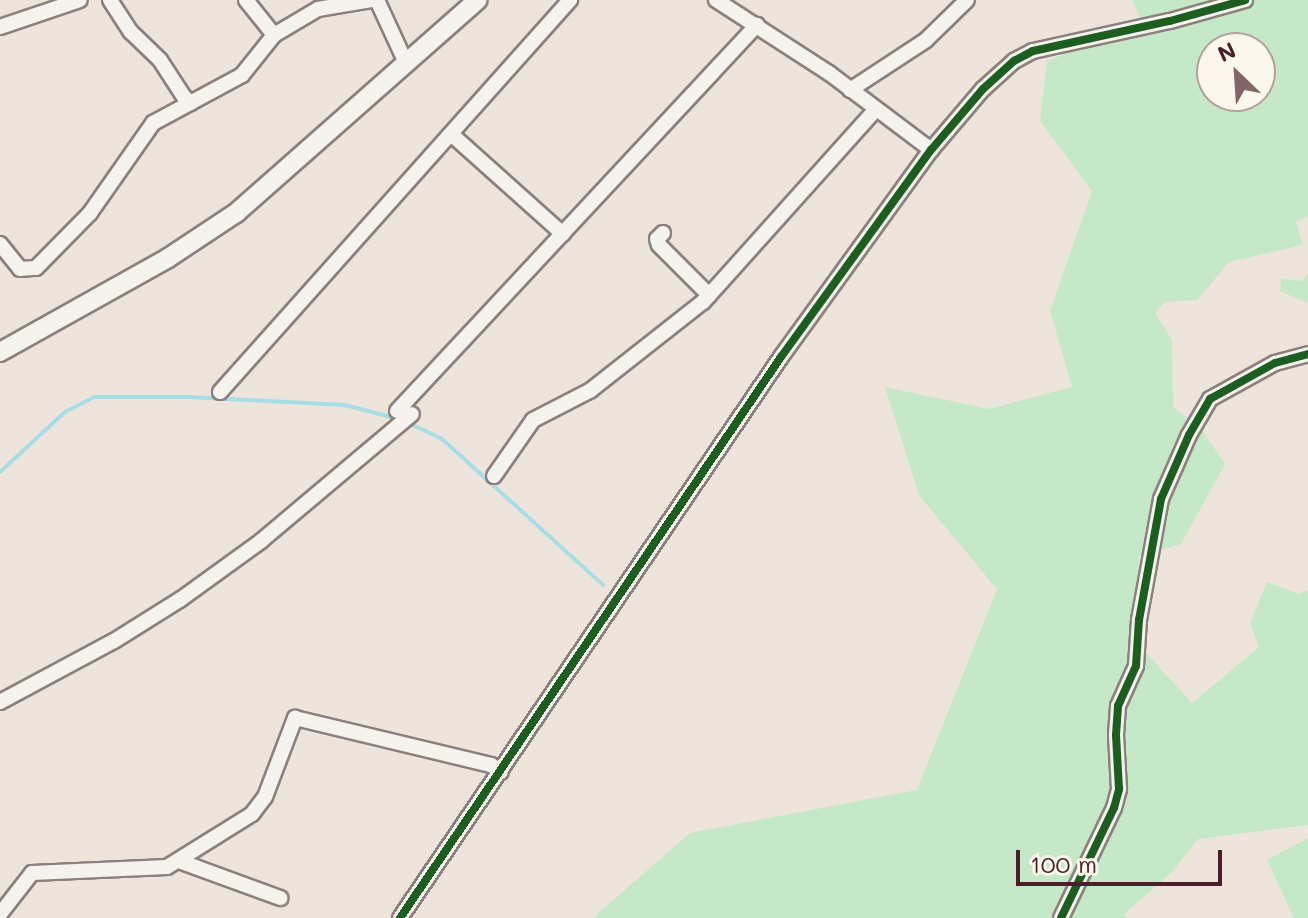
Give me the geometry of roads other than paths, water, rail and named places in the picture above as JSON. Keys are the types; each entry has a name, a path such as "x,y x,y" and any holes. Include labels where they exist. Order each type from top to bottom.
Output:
{"street":[{"path":"0,27 80,0"},
{"path":"110,0 131,32 160,60 191,103"},
{"path":"246,0 274,35"},
{"path":"0,244 20,269 36,268 114,183 153,123 250,68 274,35 318,9 371,0"},
{"path":"377,0 406,63"},
{"path":"0,352 213,230 478,0"},
{"path":"220,392 570,0"},
{"path":"716,0 757,25 931,150"},
{"path":"850,90 926,40 967,0"},
{"path":"400,918 781,357 931,150 983,89 1014,61 1033,51 1170,21 1245,0"},
{"path":"0,702 114,641 181,599 261,541 404,413 563,234 757,25"},
{"path":"494,476 533,420 591,390 709,295 875,110"},
{"path":"451,134 563,234"},
{"path":"663,233 657,239 659,245 709,295"},
{"path":"1066,916 1114,808 1119,789 1118,706 1136,666 1139,620 1161,499 1189,435 1210,399 1275,363 1308,354"},
{"path":"0,914 32,873 167,867 252,814 265,797 295,718 491,765 501,772"},
{"path":"179,861 280,898"}],"waterway":[{"path":"0,472 65,412 94,397 188,397 345,405 398,419"},
{"path":"406,422 441,438 603,585"}]}
